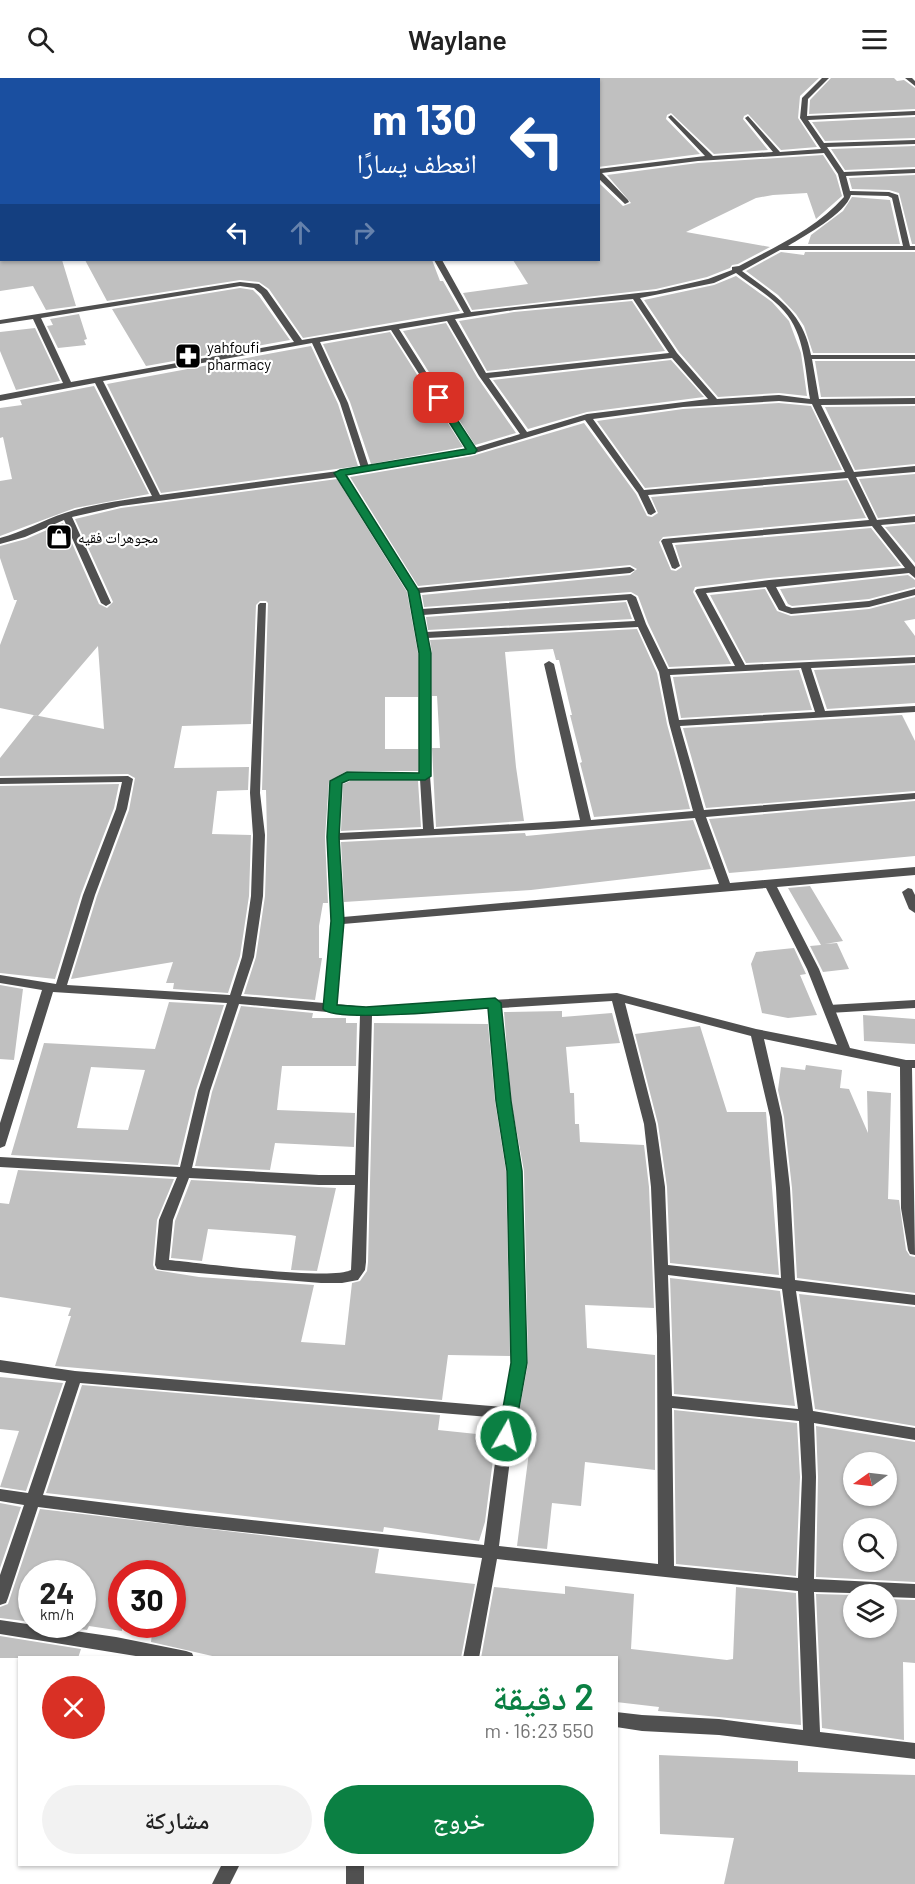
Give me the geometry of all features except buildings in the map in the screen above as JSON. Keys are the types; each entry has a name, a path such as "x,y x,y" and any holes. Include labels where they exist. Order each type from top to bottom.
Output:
{"street":[{"path":"0,398 450,318 635,296 714,280 814,227 844,205 849,193 842,174 803,118 805,99 826,78"},
{"path":"908,78 915,84"},
{"path":"803,118 915,113"},
{"path":"671,117 711,158"},
{"path":"748,118 778,154"},
{"path":"600,172 711,158 915,142"},
{"path":"842,174 915,171"},
{"path":"603,183 625,202"},
{"path":"777,248 911,248 895,197 889,194 849,193"},
{"path":"439,261 469,315"},
{"path":"735,270 786,308 804,338 815,402 849,475 874,522 914,572"},
{"path":"0,322 240,284 256,286 264,292 300,344"},
{"path":"635,296 674,355 714,401"},
{"path":"36,317 68,385"},
{"path":"450,318 483,376 525,435"},
{"path":"394,328 472,450"},
{"path":"315,341 344,403 366,470"},
{"path":"483,376 674,355"},
{"path":"807,357 915,357"},
{"path":"98,380 157,498"},
{"path":"0,541 67,515 121,503 366,470 472,450 587,417 714,401 779,398 815,402 915,401"},
{"path":"587,417 642,493 651,512"},
{"path":"642,493 915,470"},
{"path":"340,473 414,591 425,653 425,776 429,833"},
{"path":"67,515 106,603"},
{"path":"675,566 666,541 915,519"},
{"path":"414,591 630,570"},
{"path":"741,668 700,591 769,583 914,572"},
{"path":"769,583 782,609 791,610 868,604 915,592"},
{"path":"418,612 631,597 664,672 674,723 699,813 726,888"},
{"path":"263,605 255,793 259,836 257,896 248,957 204,1091 185,1172 166,1220 162,1265 310,1277 346,1278 355,1275 359,1269 366,1011"},
{"path":"421,635 641,624"},
{"path":"664,672 915,660"},
{"path":"549,664 586,823"},
{"path":"805,665 821,715"},
{"path":"674,723 915,710"},
{"path":"330,1009 337,921 333,837 336,783 341,777 425,776"},
{"path":"0,782 128,779 125,797 88,896 70,962 54,988 0,1143"},
{"path":"333,837 586,823 915,795"},
{"path":"337,921 915,872"},
{"path":"770,885 813,969 845,1051"},
{"path":"908,892 915,909"},
{"path":"0,979 54,988 234,999 366,1011 617,997 756,1033 910,1064 908,1208 915,1250"},
{"path":"617,997 650,1124 658,1187 666,1570"},
{"path":"471,1656 491,1552 509,1413 519,1363 515,1171 503,1101 495,1003"},
{"path":"829,1009 915,1004"},
{"path":"756,1033 776,1117 783,1188 788,1284 806,1416 810,1477 806,1585 812,1738"},
{"path":"0,1162 319,1180 361,1180"},
{"path":"661,1269 915,1300"},
{"path":"0,1366 75,1377 509,1413"},
{"path":"0,1598 75,1377"},
{"path":"664,1401 806,1416 915,1434"},
{"path":"0,1495 491,1552 806,1585 915,1591"},
{"path":"0,1627 116,1644 176,1656"},
{"path":"618,1719 642,1723 719,1726 915,1751"},
{"path":"221,1884 231,1866"},
{"path":"355,1866 355,1884"}],"place":[{"name":"yahfoufi pharmacy","path":"188,356"},
{"name":"مجوهرات فقيه","path":"59,537"}],"route":[{"path":"439,398 472,450 340,473 414,591 425,653 425,776 347,776 336,781 333,837 337,921 330,1009 366,1011 495,1003 503,1101 515,1171 519,1363 506,1436"}]}
